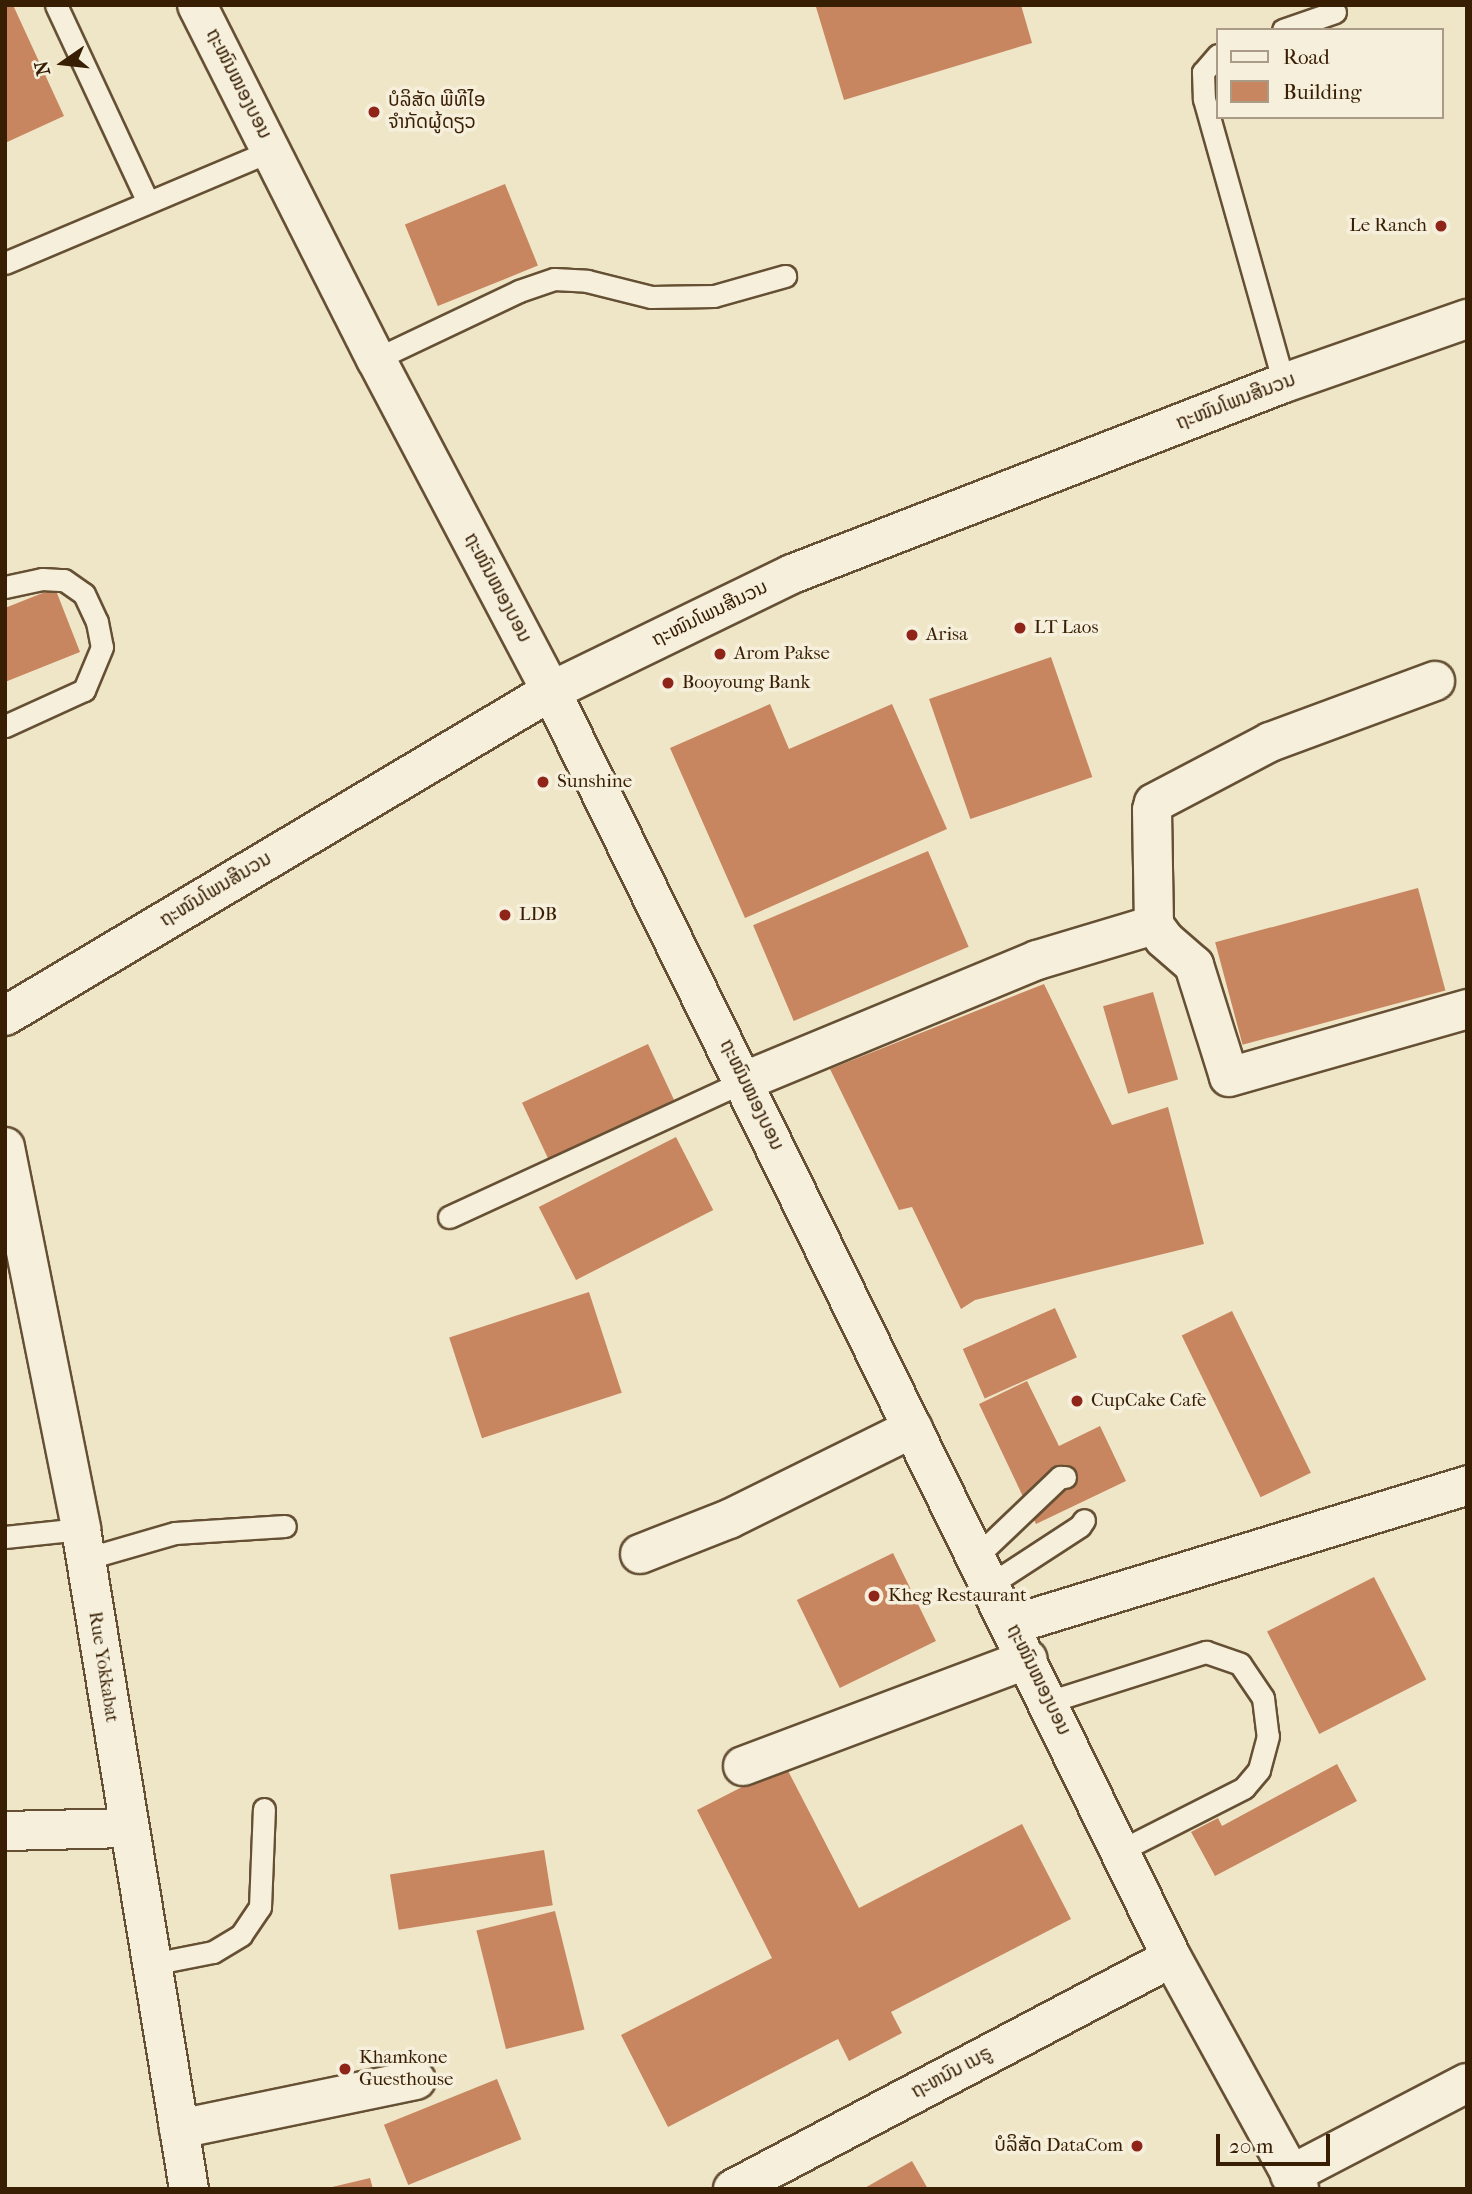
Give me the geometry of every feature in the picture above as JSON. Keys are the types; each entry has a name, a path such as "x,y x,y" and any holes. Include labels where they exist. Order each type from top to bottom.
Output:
{"street":[{"name":"ຖະໜົນໜອງບອນ","path":"197,5 376,359 551,691 745,1081 1172,1958 1294,2182"},
{"name":"ຖະໜົນໂພນສີນວນ","path":"5,1016 551,691 792,574 1284,383 1467,319"},
{"path":"1435,681 1270,741 1154,803 1154,925 1164,939 1194,965 1229,1077 1467,1009"},
{"path":"745,1081 1037,960 1154,925"},
{"name":"Rue Yokkabat","path":"5,1147 83,1544 189,2189"},
{"path":"640,1554 729,1519 913,1428"},
{"path":"1011,1625 1467,1486"},
{"path":"743,1766 1028,1659"},
{"path":"5,1831 129,1828"},
{"name":"ຖະຫນົນ ເນຣູ","path":"733,2189 1172,1958"},
{"path":"179,2129 416,2080"},
{"path":"1294,2182 1467,2084"}],"lane":[{"path":"56,5 148,202"},
{"path":"1289,28 1335,12"},
{"path":"1216,57 1203,72 1204,99 1284,383"},
{"path":"5,263 272,150"},
{"path":"376,359 519,291 554,279 587,281 651,297 714,296 785,275"},
{"path":"5,587 42,579 64,580 84,594 97,622 102,647 84,690 5,726"},
{"path":"449,1217 745,1081"},
{"path":"984,1570 1060,1477 1065,1477"},
{"path":"984,1570 1080,1526 1084,1520"},
{"path":"5,1537 83,1544 175,1533 285,1526"},
{"path":"1048,1702 1206,1652 1240,1664 1263,1698 1268,1736 1259,1770 1244,1788 1120,1851"},
{"path":"152,1964 214,1952 241,1935 260,1907 264,1809"}],"building":[{"path":"5,5 13,5 64,116 5,143"},
{"path":"1021,5 1032,43 844,100 816,7"},
{"path":"505,184 538,266 438,306 405,224"},
{"path":"55,588 80,652 5,682 5,608"},
{"path":"1051,657 1092,777 970,819 929,699"},
{"path":"770,704 789,749 892,704 947,829 745,918 670,748"},
{"path":"928,851 969,947 794,1021 753,925"},
{"path":"1418,888 1445,990 1243,1045 1215,942"},
{"path":"1044,984 1112,1125 1168,1107 1204,1244 975,1300 961,1309 912,1207 899,1210 830,1069"},
{"path":"1153,992 1178,1079 1128,1094 1103,1006"},
{"path":"648,1044 677,1106 551,1164 522,1103"},
{"path":"676,1137 713,1210 576,1280 539,1207"},
{"path":"589,1292 622,1393 482,1438 449,1337"},
{"path":"1055,1308 1077,1357 985,1398 963,1349"},
{"path":"1232,1311 1311,1473 1261,1497 1182,1336"},
{"path":"1027,1381 1059,1446 1100,1426 1126,1481 1036,1524 979,1404"},
{"path":"893,1553 936,1641 840,1688 797,1600"},
{"path":"1374,1577 1426,1679 1319,1734 1267,1631"},
{"path":"1337,1764 1357,1801 1215,1876 1191,1832 1218,1818 1222,1826"},
{"path":"785,1765 859,1908 1022,1824 1071,1919 891,2012 902,2033 849,2061 838,2039 668,2127 621,2035 772,1958 697,1810"},
{"path":"544,1850 553,1905 399,1930 390,1874"},
{"path":"555,1911 585,2029 506,2049 476,1931"},
{"path":"497,2079 521,2139 408,2185 384,2125"},
{"path":"912,2161 928,2189 863,2189"},
{"path":"370,2178 373,2189 328,2188"}],"place":[{"name":"ບໍລິສັດ ພີທີໄອ ຈຳກັດຜູ້ດຽວ","path":"374,112"},
{"name":"Le Ranch","path":"1441,226"},
{"name":"LT Laos","path":"1020,628"},
{"name":"Arisa","path":"912,635"},
{"name":"Arom Pakse","path":"720,654"},
{"name":"Booyoung Bank","path":"668,683"},
{"name":"Sunshine","path":"543,782"},
{"name":"LDB","path":"505,915"},
{"name":"CupCake Cafe","path":"1077,1401"},
{"name":"Kheg Restaurant","path":"874,1596"},
{"name":"Khamkone Guesthouse","path":"345,2069"},
{"name":"ບໍລິສັດ DataCom","path":"1137,2146"}]}
